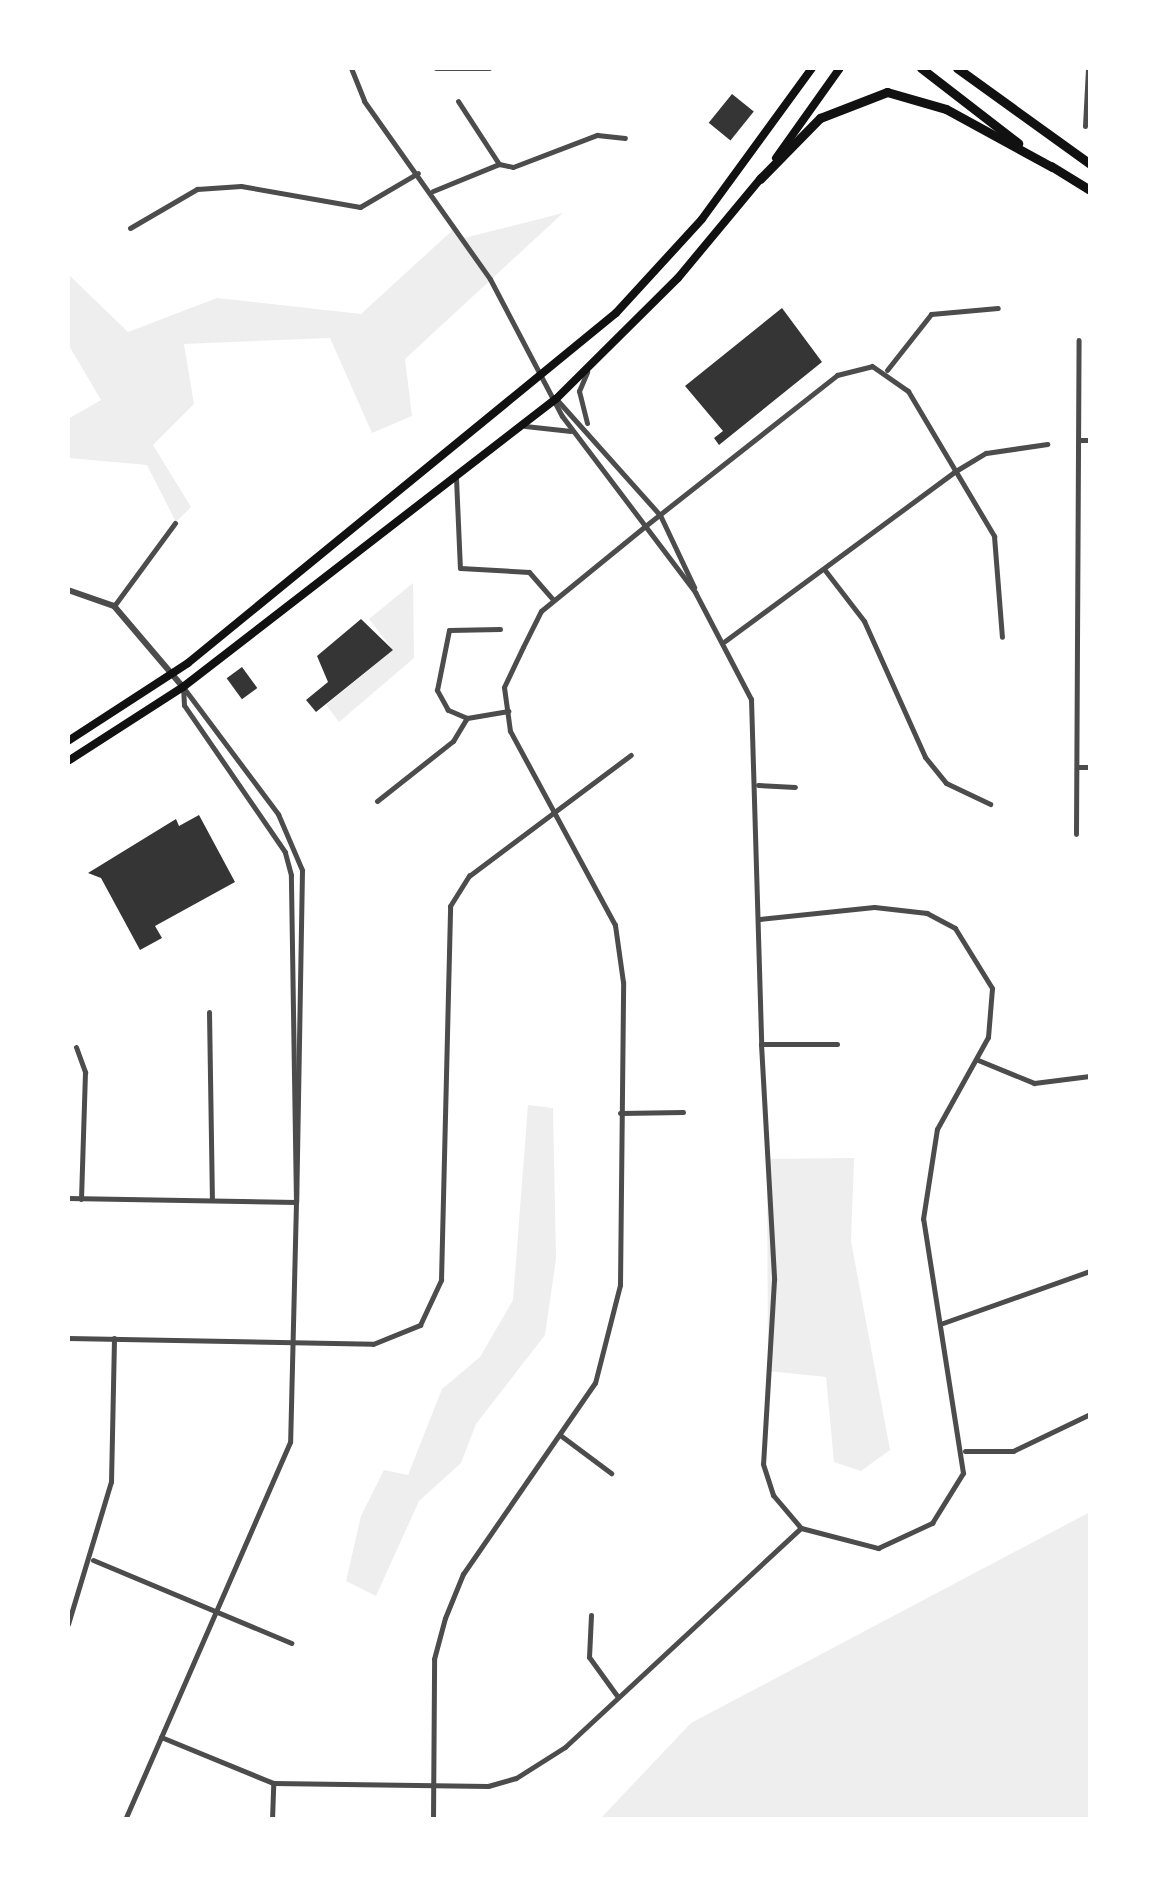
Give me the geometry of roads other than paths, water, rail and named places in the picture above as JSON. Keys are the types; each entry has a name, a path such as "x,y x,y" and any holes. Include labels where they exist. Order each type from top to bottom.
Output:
{"main road":[{"path":"68,741 172,675 541,376 654,275 812,68"},
{"path":"760,179 840,68"},
{"path":"921,68 1052,167"},
{"path":"956,68 1090,164"},
{"path":"68,760 183,687 556,400 820,118 887,92 946,109 1090,190"}],"street":[{"path":"350,68 364,101 433,191 578,436 695,592 725,641 751,699 758,785 759,919 760,1044 774,1280 763,1464 773,1495 801,1528 846,1546 909,1540 952,1498 965,1452 922,1219 937,1129 978,1060 992,988 955,928 904,907 759,919"},
{"path":"436,68 489,68"},
{"path":"1085,126 1088,68"},
{"path":"458,100 500,164"},
{"path":"433,191 500,164 513,168 596,135 625,138"},
{"path":"130,228 197,189 241,186 360,206 418,173"},
{"path":"433,1820 434,1659 445,1618 462,1574 594,1383 616,1325 620,1113 615,925 508,711 504,687 554,601 837,376 887,370 931,314 998,308"},
{"path":"1076,834 1080,340"},
{"path":"588,370 579,403 590,430"},
{"path":"887,370 994,536 1002,637"},
{"path":"556,400 590,430 660,515 695,592"},
{"path":"522,427 551,422 578,436"},
{"path":"1080,440 1090,440"},
{"path":"725,641 954,472 986,453 1047,444"},
{"path":"456,478 460,568 529,572 554,601"},
{"path":"114,606 175,523"},
{"path":"823,568 864,620 925,757 946,783 990,804"},
{"path":"68,590 114,606 183,687 278,814 302,870 296,1202"},
{"path":"500,630 450,630 437,690 448,710 467,718 508,711"},
{"path":"125,1820 290,1442 297,1342 288,865 184,705 183,687"},
{"path":"377,800 453,741 467,718"},
{"path":"68,1338 373,1344 428,1313 441,1280 450,906 470,876 630,754"},
{"path":"1078,767 1090,767"},
{"path":"758,785 795,786"},
{"path":"208,1012 212,1198"},
{"path":"760,1044 837,1044"},
{"path":"76,1047 85,1072 80,1199"},
{"path":"978,1060 1034,1083 1090,1076"},
{"path":"620,1113 683,1112"},
{"path":"68,1198 296,1202"},
{"path":"942,1323 1090,1270"},
{"path":"68,1624 93,1560 111,1482 114,1338"},
{"path":"965,1452 1013,1451 1090,1414"},
{"path":"560,1435 611,1473"},
{"path":"161,1737 274,1783 433,1787 516,1778 618,1697 801,1528"},
{"path":"93,1560 290,1644"},
{"path":"590,1615 589,1658 618,1697"},
{"path":"272,1820 274,1783"}]}
